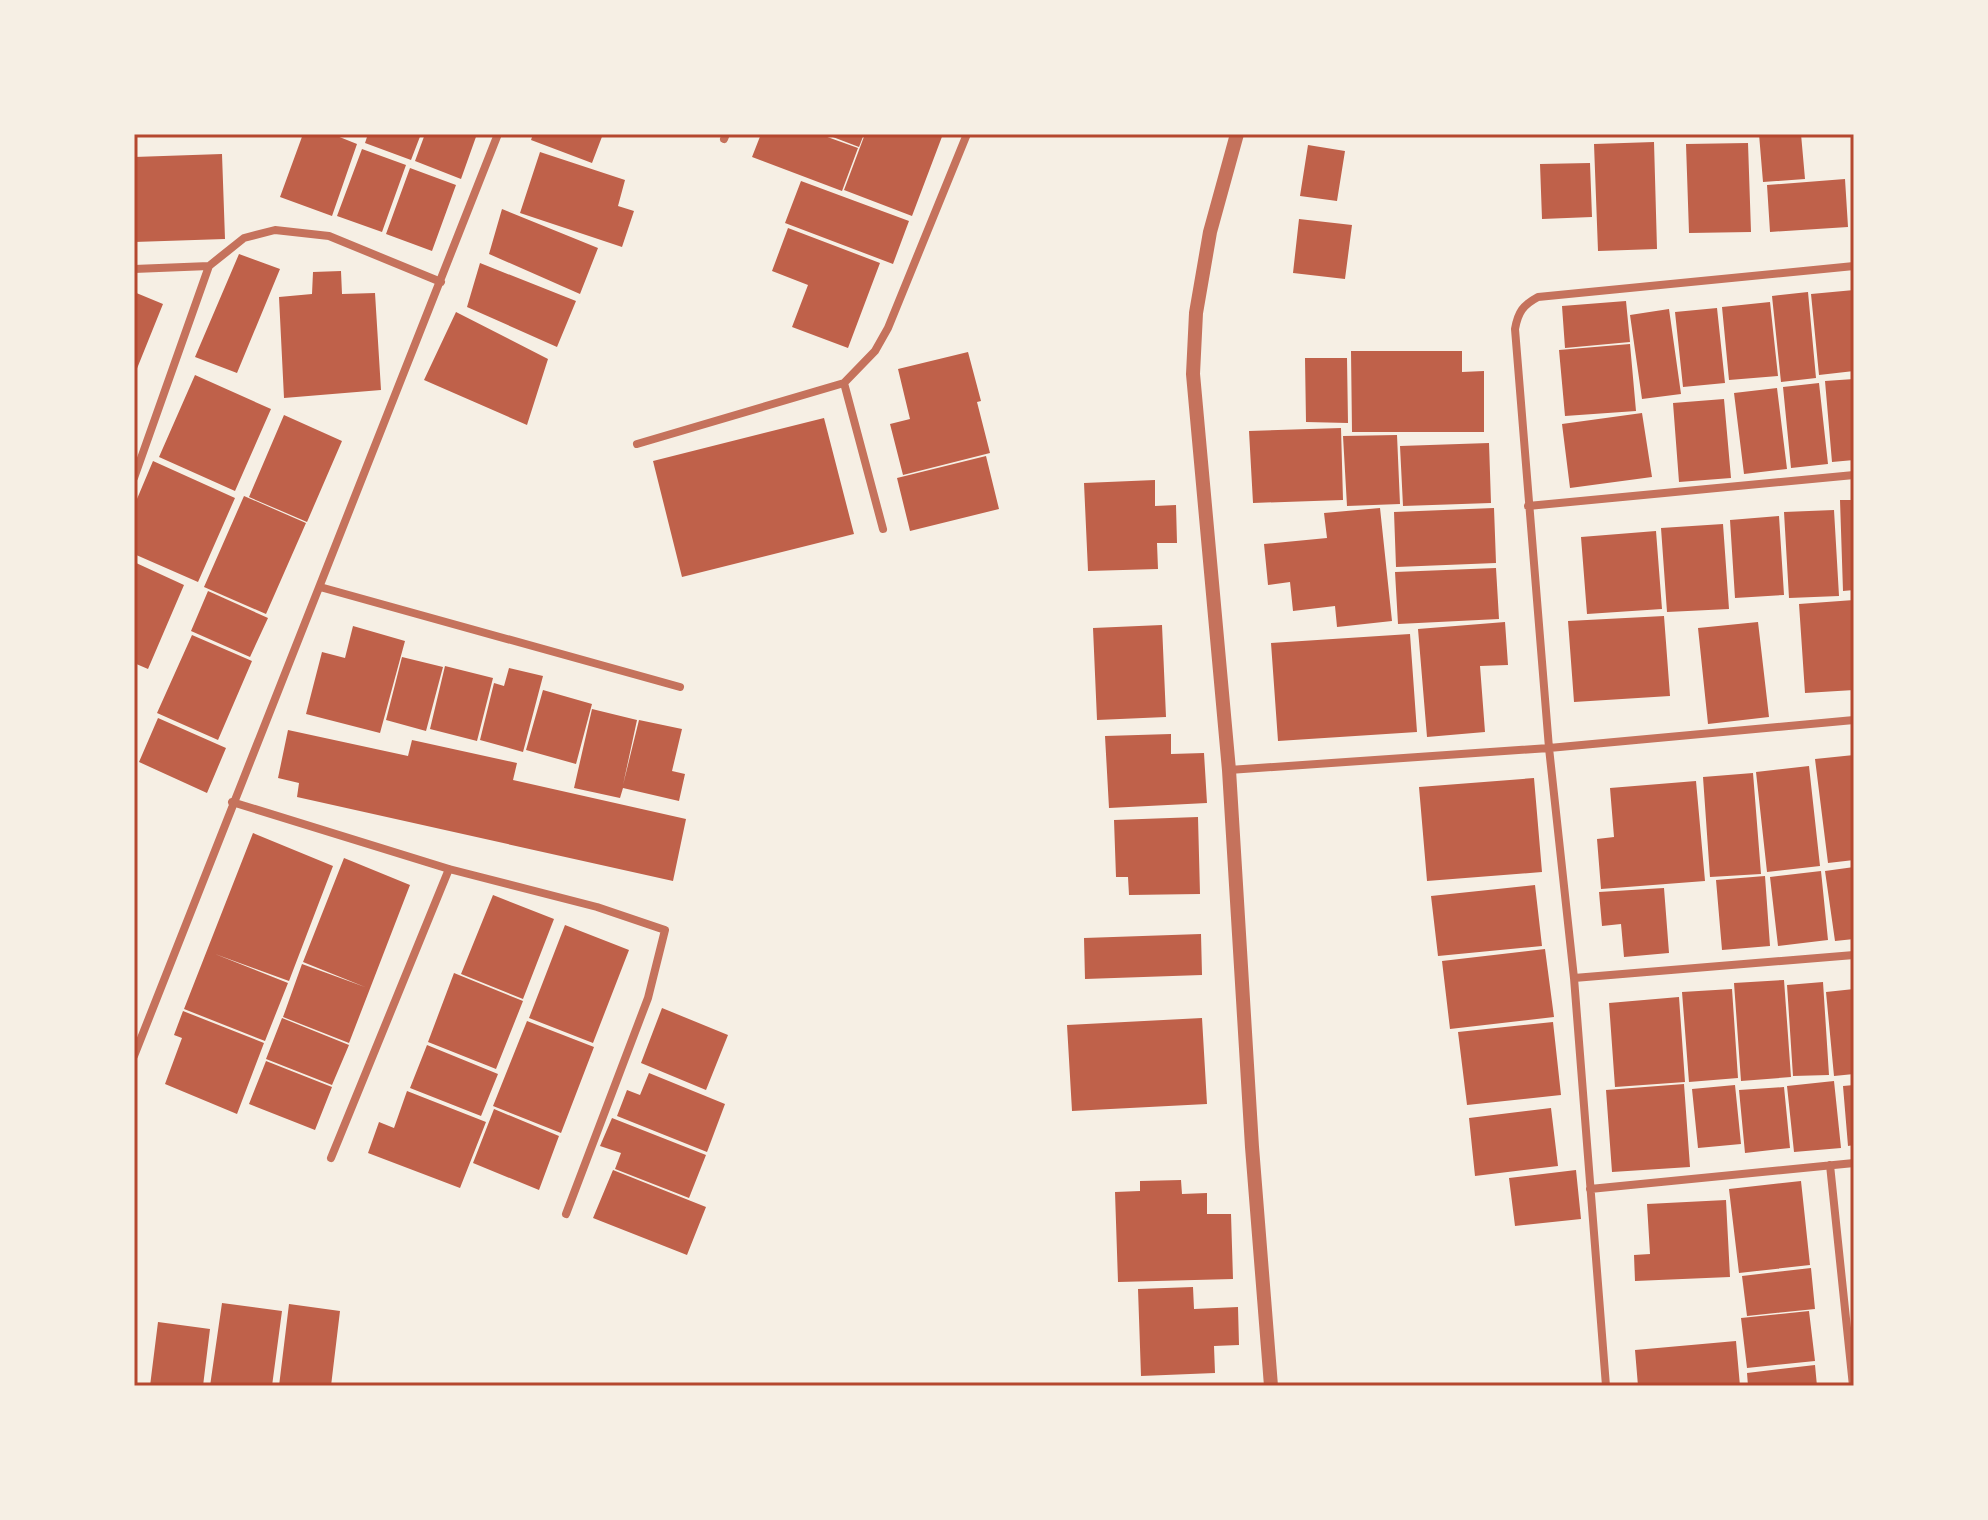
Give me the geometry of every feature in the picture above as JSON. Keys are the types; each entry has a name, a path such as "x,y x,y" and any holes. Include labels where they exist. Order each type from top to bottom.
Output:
{"street":[{"path":"134,1056 498,134"},
{"path":"637,444 844,383 875,351 888,328 967,134"},
{"path":"1237,134 1210,232 1196,313 1193,374 1229,770 1252,1147 1271,1386"},
{"path":"134,478 209,266 244,238 275,230 329,236 441,282"},
{"path":"134,269 209,266"},
{"path":"1606,1386 1574,978 1549,748 1528,506 1515,329 1517,315 1538,297 1854,266"},
{"path":"844,383 883,529"},
{"path":"1528,506 1854,475"},
{"path":"320,587 680,687"},
{"path":"1229,770 1549,748 1854,720"},
{"path":"232,802 449,869 597,907 665,930 648,998 566,1214"},
{"path":"331,1158 449,869"},
{"path":"1574,978 1854,955"},
{"path":"1590,1189 1854,1163"},
{"path":"1830,1165 1853,1386"}],"building":[{"path":"303,134 332,134 357,144 332,216 280,197"},
{"path":"368,134 421,134 411,160 365,143"},
{"path":"425,134 477,134 461,179 415,161"},
{"path":"533,134 603,134 592,163 531,140"},
{"path":"761,134 819,134 858,148 842,191 752,157"},
{"path":"825,134 864,134 859,147"},
{"path":"865,134 943,134 912,216 844,190"},
{"path":"1759,134 1801,134 1805,179 1763,182"},
{"path":"1654,142 1657,249 1598,251 1594,144"},
{"path":"1748,143 1751,232 1689,233 1686,144"},
{"path":"1308,145 1345,151 1337,201 1300,196"},
{"path":"362,149 406,165 382,232 337,216"},
{"path":"540,152 625,180 618,206 634,211 622,247 520,213"},
{"path":"222,154 225,239 134,242 134,157"},
{"path":"1590,163 1592,217 1542,219 1540,164"},
{"path":"410,168 456,185 432,251 386,234"},
{"path":"1845,179 1848,227 1770,232 1767,185"},
{"path":"801,181 909,221 893,264 785,223"},
{"path":"502,209 598,248 580,294 489,254"},
{"path":"1299,219 1352,225 1345,279 1293,273"},
{"path":"788,228 880,263 848,348 792,327 808,285 772,271"},
{"path":"239,254 280,269 237,373 195,357"},
{"path":"480,263 576,301 557,347 467,307"},
{"path":"341,271 342,294 375,293 381,390 284,398 279,297 312,294 313,272"},
{"path":"1854,290 1854,371 1819,375 1811,294"},
{"path":"134,292 163,304 134,376"},
{"path":"1808,292 1816,378 1781,382 1772,296"},
{"path":"1626,301 1630,342 1565,348 1562,306"},
{"path":"1770,302 1778,376 1729,380 1722,307"},
{"path":"1717,308 1725,383 1683,387 1675,312"},
{"path":"1669,309 1681,394 1642,399 1630,315"},
{"path":"456,312 548,359 527,425 424,380"},
{"path":"1630,344 1636,411 1565,416 1559,350"},
{"path":"1351,351 1462,351 1462,372 1484,371 1484,432 1352,432"},
{"path":"968,352 990,453 903,475 890,424 910,419 898,369"},
{"path":"1305,358 1347,358 1348,423 1306,422"},
{"path":"195,375 271,409 235,491 159,457"},
{"path":"1854,379 1854,460 1832,462 1825,381"},
{"path":"1819,383 1828,464 1791,468 1783,387"},
{"path":"1777,388 1787,469 1744,474 1734,393"},
{"path":"1724,399 1731,478 1679,482 1673,403"},
{"path":"1642,413 1652,477 1570,488 1562,424"},
{"path":"284,415 342,441 307,522 249,497"},
{"path":"824,418 854,534 682,577 653,461"},
{"path":"1341,428 1343,500 1253,503 1249,431"},
{"path":"1397,435 1400,504 1347,506 1343,436"},
{"path":"1489,443 1491,503 1403,506 1400,446"},
{"path":"986,456 999,509 910,531 897,478"},
{"path":"153,461 235,498 198,582 134,554 134,506"},
{"path":"1155,480 1155,506 1176,505 1177,543 1157,543 1158,569 1088,571 1084,483"},
{"path":"244,496 306,523 266,614 204,587"},
{"path":"1840,500 1854,500 1854,590 1843,591"},
{"path":"1380,508 1392,621 1337,627 1335,606 1293,611 1290,582 1268,585 1264,544 1327,538 1324,513"},
{"path":"1494,508 1496,563 1396,567 1394,512"},
{"path":"1834,510 1839,596 1789,598 1784,512"},
{"path":"1779,516 1784,595 1735,598 1730,520"},
{"path":"1723,524 1729,609 1667,612 1661,528"},
{"path":"1656,531 1662,609 1587,614 1581,537"},
{"path":"134,562 184,585 148,669 134,663"},
{"path":"1496,568 1499,619 1398,624 1395,572"},
{"path":"208,591 268,618 250,657 191,631"},
{"path":"1854,600 1854,690 1805,693 1799,604"},
{"path":"1664,616 1670,696 1574,702 1568,621"},
{"path":"1505,622 1508,665 1480,666 1485,732 1427,737 1418,629"},
{"path":"1758,622 1769,717 1708,724 1698,628"},
{"path":"1162,625 1166,717 1097,720 1093,628"},
{"path":"353,626 405,641 380,733 306,714 322,652 345,658"},
{"path":"1410,634 1417,732 1278,741 1271,643"},
{"path":"192,635 252,661 218,740 157,713"},
{"path":"402,657 443,667 426,731 386,720"},
{"path":"445,666 493,678 477,741 430,729"},
{"path":"509,668 543,676 523,752 480,740 494,683 504,686"},
{"path":"543,690 592,704 576,764 526,750"},
{"path":"592,709 637,720 623,785 639,720 682,729 672,771 685,774 679,801 623,788 620,798 574,788"},
{"path":"158,718 226,748 207,793 139,762"},
{"path":"288,730 408,756 412,740 517,763 513,780 686,819 673,881 297,797 299,783 278,778"},
{"path":"1171,734 1171,754 1204,753 1207,803 1109,808 1105,736"},
{"path":"1854,755 1854,860 1828,863 1815,759"},
{"path":"1809,766 1820,866 1767,872 1756,772"},
{"path":"1753,773 1761,874 1710,877 1703,777"},
{"path":"1534,778 1542,872 1427,881 1419,787"},
{"path":"1696,781 1705,881 1601,889 1597,839 1614,837 1610,788"},
{"path":"1198,817 1200,894 1129,895 1128,877 1116,877 1114,820"},
{"path":"253,833 333,866 289,981 215,954 288,983 265,1041 184,1009"},
{"path":"344,858 410,885 349,1043 283,1017 302,964 365,987 303,962"},
{"path":"1854,867 1854,939 1835,941 1825,871"},
{"path":"1821,871 1828,940 1778,946 1770,877"},
{"path":"1765,876 1770,946 1722,950 1716,880"},
{"path":"1535,885 1542,946 1438,956 1431,896"},
{"path":"1664,888 1669,953 1624,957 1621,924 1602,926 1599,892"},
{"path":"493,895 554,919 523,999 461,974"},
{"path":"565,925 629,950 593,1043 529,1018"},
{"path":"1201,934 1202,975 1085,979 1084,938"},
{"path":"1545,949 1554,1017 1450,1029 1442,961"},
{"path":"454,973 523,1001 496,1069 428,1042"},
{"path":"1784,980 1791,1077 1741,1081 1734,983"},
{"path":"1823,982 1829,1075 1793,1076 1787,985"},
{"path":"1732,989 1738,1078 1689,1082 1682,992"},
{"path":"1854,989 1854,1074 1834,1076 1826,992"},
{"path":"1679,997 1685,1082 1615,1087 1609,1003"},
{"path":"662,1008 728,1035 706,1090 641,1063"},
{"path":"183,1011 264,1043 237,1114 165,1084 182,1038 174,1035"},
{"path":"282,1018 349,1045 332,1085 266,1059"},
{"path":"1202,1018 1207,1104 1072,1111 1067,1025"},
{"path":"527,1021 594,1047 561,1133 493,1106"},
{"path":"1553,1022 1561,1095 1467,1105 1458,1032"},
{"path":"427,1045 498,1074 481,1116 410,1088"},
{"path":"266,1061 332,1087 315,1130 249,1104"},
{"path":"649,1073 725,1104 707,1152 617,1116 627,1090 640,1095"},
{"path":"1834,1081 1841,1148 1794,1152 1787,1086"},
{"path":"1684,1084 1690,1167 1612,1172 1606,1090"},
{"path":"1735,1085 1741,1144 1698,1148 1692,1089"},
{"path":"1854,1085 1854,1145 1848,1146 1843,1086"},
{"path":"1784,1087 1790,1148 1745,1153 1739,1090"},
{"path":"407,1091 486,1122 460,1188 368,1153 379,1122 394,1128"},
{"path":"1551,1108 1558,1166 1475,1176 1469,1118"},
{"path":"494,1109 559,1136 539,1190 473,1163"},
{"path":"612,1118 706,1155 689,1198 615,1169 621,1153 600,1146"},
{"path":"613,1170 706,1207 687,1255 593,1218"},
{"path":"1576,1170 1581,1219 1515,1226 1509,1178"},
{"path":"1181,1180 1182,1194 1207,1193 1207,1214 1231,1214 1233,1279 1118,1282 1115,1192 1140,1191 1140,1181"},
{"path":"1801,1181 1810,1265 1739,1273 1729,1189"},
{"path":"1726,1200 1730,1277 1635,1281 1634,1255 1650,1254 1647,1204"},
{"path":"1811,1268 1815,1309 1747,1316 1742,1276"},
{"path":"1193,1287 1194,1309 1238,1307 1239,1345 1214,1346 1215,1373 1141,1376 1138,1289"},
{"path":"222,1303 282,1311 272,1386 210,1386"},
{"path":"289,1304 340,1311 331,1386 279,1386"},
{"path":"1809,1311 1815,1361 1747,1368 1741,1318"},
{"path":"158,1322 210,1329 203,1386 150,1386"},
{"path":"1736,1341 1740,1386 1638,1386 1635,1350"},
{"path":"1815,1365 1817,1386 1748,1386 1747,1373"}]}
